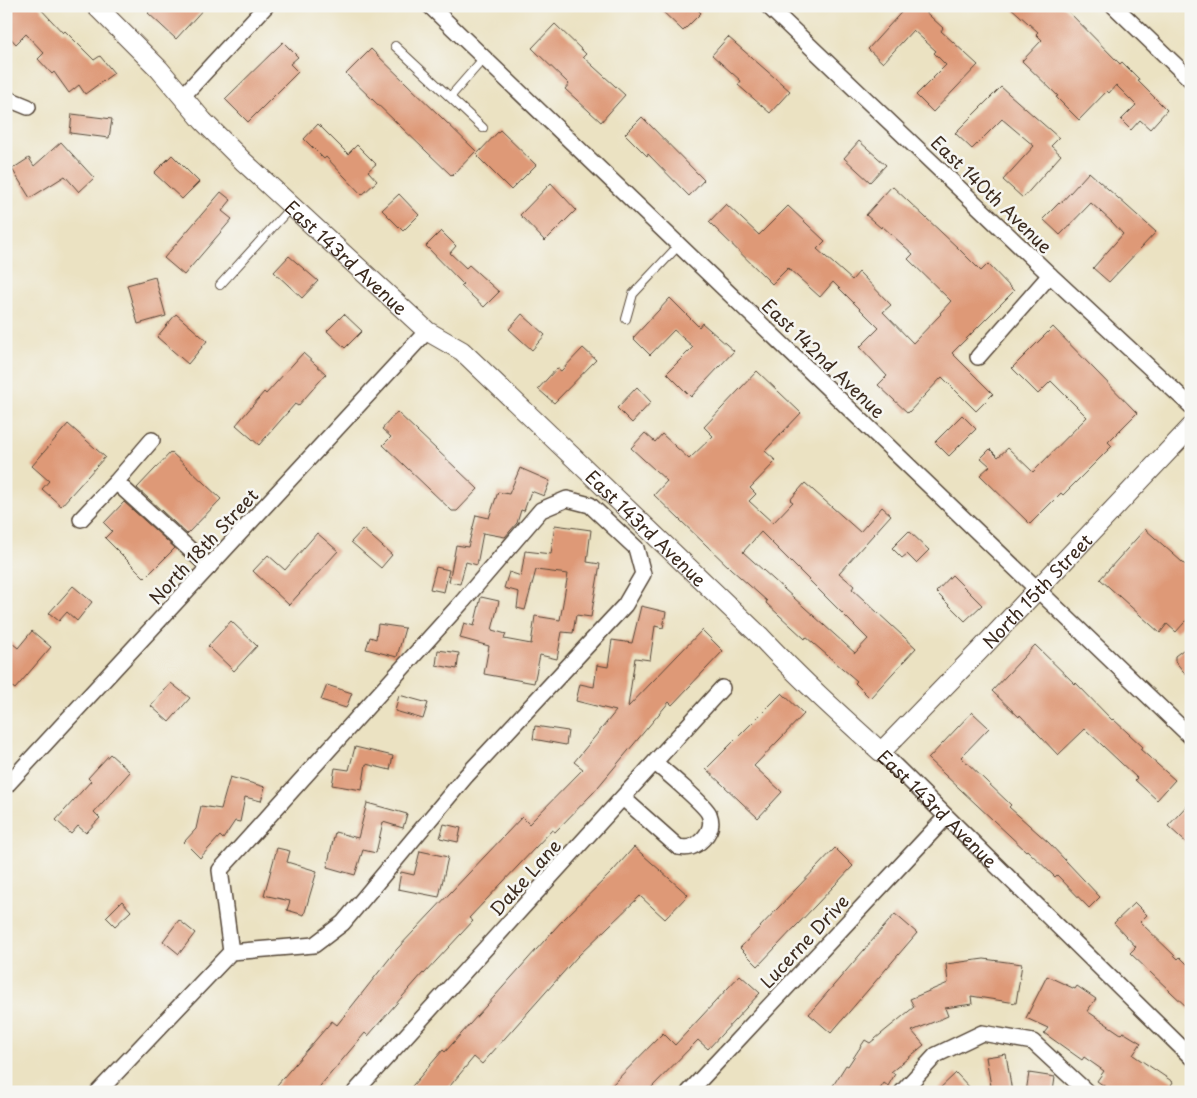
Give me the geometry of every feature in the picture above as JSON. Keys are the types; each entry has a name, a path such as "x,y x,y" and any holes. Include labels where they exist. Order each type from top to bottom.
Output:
{"street":[{"name":"East 143rd Avenue","path":"96,6 159,68 210,128 427,331 462,351 759,635 821,698 881,752 1191,1057"},
{"path":"182,96 266,6"},
{"name":"East 142nd Avenue","path":"430,6 1191,737"},
{"name":"East 140th Avenue","path":"768,6 1050,275 1191,406"},
{"path":"1114,6 1191,80"},
{"path":"6,98 28,107"},
{"path":"978,357 1050,275"},
{"name":"North 18th Street","path":"6,786 427,331"},
{"name":"North 15th Street","path":"881,752 1191,427"},
{"path":"81,519 152,440"},
{"path":"116,482 209,567"},
{"path":"98,1092 230,952 314,945 343,923 466,776 624,605 643,574 636,548 590,505 567,499 541,510 463,602 220,870 230,952"},
{"name":"Dake Lane","path":"355,1092 722,688"},
{"path":"623,798 678,847 688,849 698,844 706,836 711,826 708,812 655,762"},
{"name":"Lucerne Drive","path":"689,1092 946,817"},
{"path":"902,1092 936,1055 982,1033 1033,1042 1087,1092"}],"lane":[{"path":"395,46 483,128"},
{"path":"450,97 484,58"},
{"path":"220,285 292,206"},
{"path":"626,319 633,294 679,245"}],"building":[{"path":"6,6 38,6 63,33 65,31 94,60 100,56 114,73 85,94 79,85 69,93 54,72 52,74 38,59 44,53 26,34 16,44 6,33"},
{"path":"155,6 206,6 176,39 148,13"},
{"path":"657,6 694,6 701,13 683,31"},
{"path":"907,6 919,6 943,28 941,31 978,65 933,112 916,95 946,65 934,53 936,51 913,30 883,63 868,49"},
{"path":"1009,6 1063,6 1120,64 1122,62 1139,79 1138,81 1167,110 1150,129 1140,120 1131,130 1121,120 1136,105 1116,85 1109,93 1107,91 1079,120 1056,97 1058,96 1022,61 1042,40 1036,34 1038,32"},
{"path":"555,24 586,54 583,57 625,95 601,122 565,89 569,84 532,48"},
{"path":"728,37 790,91 770,113 738,85 741,81 712,55"},
{"path":"283,42 298,57 290,64 298,72 248,122 225,99"},
{"path":"371,49 476,151 452,176 346,74"},
{"path":"1001,87 1059,138 1051,146 1061,155 1023,198 1003,180 1034,146 1002,119 972,149 955,133"},
{"path":"72,114 112,119 109,138 70,133"},
{"path":"642,117 704,180 689,196 648,154 647,156 625,134"},
{"path":"318,124 348,154 357,145 376,164 368,171 377,181 362,195 326,157 324,159 304,139"},
{"path":"500,130 536,165 511,190 476,155"},
{"path":"859,141 886,165 870,182 844,158"},
{"path":"61,142 94,178 79,192 65,176 30,198 12,169 29,158 34,166"},
{"path":"172,155 199,182 182,199 154,173"},
{"path":"1089,172 1156,232 1109,282 1093,268 1123,234 1112,222 1091,203 1060,235 1043,219 1060,204"},
{"path":"551,183 576,210 545,241 520,215"},
{"path":"892,186 981,271 988,264 1014,291 952,353 993,394 976,411 942,377 908,413 878,385 887,376 860,347 879,328 833,282 820,297 788,268 772,284 709,222 726,204 759,235 788,206 825,241 817,249 852,280 859,272 891,305 883,312 913,343 951,301 908,259 913,254 882,226 881,228 866,215"},
{"path":"221,192 231,200 222,211 232,219 184,275 164,258"},
{"path":"399,194 419,215 403,231 382,210"},
{"path":"441,231 456,246 450,253 466,268 469,265 499,292 484,307 461,286 463,284 426,246"},
{"path":"289,256 318,281 302,298 274,272"},
{"path":"155,277 166,316 138,324 127,285"},
{"path":"670,298 699,327 702,323 734,351 691,397 667,373 693,347 674,330 650,355 633,338"},
{"path":"176,314 207,341 188,364 157,337"},
{"path":"344,314 362,331 345,348 327,331"},
{"path":"522,314 545,335 532,350 509,329"},
{"path":"1053,327 1137,413 1108,442 1112,446 1063,495 1061,493 1030,524 980,475 990,466 981,458 990,449 998,457 1008,448 1033,472 1087,417 1051,381 1038,394 1012,368"},
{"path":"583,348 596,360 554,403 538,389 557,368 561,371"},
{"path":"303,353 326,374 298,406 295,404 259,445 236,425 264,392 266,394"},
{"path":"757,371 801,413 765,451 776,461 750,488 756,494 749,501 773,523 793,502 790,500 805,483 860,532 882,507 891,515 839,573 854,586 852,589 916,648 870,698 855,683 857,681 806,637 805,639 654,495 667,481 631,448 645,433 655,442 662,434 689,459 713,436 704,427","holes":["761,532 868,639 855,653 743,552"]},
{"path":"637,387 651,402 632,423 617,408"},
{"path":"397,412 478,489 457,511 452,511 383,445 391,437 382,429"},
{"path":"962,415 976,429 949,456 935,442"},
{"path":"68,424 105,457 61,506 42,489 49,481 32,466"},
{"path":"171,452 221,499 187,534 137,488"},
{"path":"520,468 550,481 544,496 531,491 524,511 521,510 517,523 505,537 483,533 477,565 466,562 460,584 449,582 456,545 468,547 476,515 489,518 498,492 509,494"},
{"path":"124,502 175,548 145,578 105,538 112,531 104,523"},
{"path":"555,525 591,530 587,562 600,564 591,617 576,615 573,633 562,632 557,659 540,655 534,683 484,674 489,646 460,638 464,623 474,626 481,597 499,601 492,630 506,634 504,639 531,644 535,616 560,620 568,574 536,570 525,610 517,608 519,592 504,588 509,572 521,576 525,551 551,554"},
{"path":"363,529 392,555 381,568 351,542"},
{"path":"1145,529 1191,570 1191,615 1176,632 1167,624 1160,633 1100,579"},
{"path":"909,531 929,550 916,563 907,554 902,558 892,548"},
{"path":"317,533 338,551 289,605 253,571 268,555 285,570"},
{"path":"436,567 449,570 444,592 430,589"},
{"path":"952,575 982,605 965,621 936,592"},
{"path":"73,586 92,602 77,621 67,612 59,621 49,613"},
{"path":"641,606 666,612 663,628 655,626 650,660 635,658 628,707 702,630 723,651 672,705 669,702 593,793 555,832 552,830 469,918 473,921 423,973 368,1036 365,1033 315,1092 271,1092 332,1021 337,1025 397,949 522,817 529,824 583,769 574,762 616,711 576,701 580,684 594,687 597,665 608,667 612,640 632,643"},
{"path":"231,621 257,646 234,671 208,646"},
{"path":"378,624 405,628 397,657 366,649 370,637 376,639"},
{"path":"32,631 51,647 15,689 6,682 6,638 18,648"},
{"path":"1191,644 1191,681 1175,661 1175,656"},
{"path":"1035,645 1112,720 1143,747 1140,749 1175,780 1157,800 1135,780 1137,778 1085,729 1058,755 1020,715 1019,717 992,691"},
{"path":"438,650 459,653 457,669 436,665"},
{"path":"171,683 190,698 169,722 151,706"},
{"path":"327,685 352,693 346,708 321,700"},
{"path":"782,693 804,714 754,766 782,792 758,818 706,769"},
{"path":"399,695 428,703 423,719 395,711"},
{"path":"972,712 989,728 961,757 1011,805 1009,807 1049,843 1100,897 1089,908 1057,875 1055,877 1026,851 928,759"},
{"path":"535,726 568,731 566,745 533,739"},
{"path":"355,747 393,756 390,770 366,764 362,790 332,785 335,768 349,770"},
{"path":"110,754 130,772 94,812 100,818 86,833 78,826 71,834 56,820 91,781 88,778"},
{"path":"230,777 265,787 261,801 245,797 240,822 235,821 223,839 220,836 200,858 184,842 196,829 201,806 221,809"},
{"path":"1191,801 1191,847 1168,826"},
{"path":"367,803 407,814 403,828 383,822 376,853 363,850 355,875 327,867 335,832 358,838"},
{"path":"444,824 461,828 458,842 440,838"},
{"path":"634,847 688,895 665,919 640,896 577,957 482,1064 474,1057 445,1092 407,1092 443,1050 445,1052 561,922 613,871"},
{"path":"277,848 290,851 287,862 317,871 304,915 287,910 290,901 264,895"},
{"path":"835,848 853,866 758,966 740,948"},
{"path":"420,851 448,857 439,897 398,889 401,872 414,875"},
{"path":"122,901 131,911 115,926 106,917"},
{"path":"1135,903 1147,915 1140,922 1178,959 1180,957 1191,968 1191,1011 1130,953 1136,947 1114,923"},
{"path":"895,914 917,933 831,1033 809,1014"},
{"path":"179,920 195,933 179,954 163,941"},
{"path":"984,959 1022,964 1016,1003 971,996 972,1004 945,1008 948,1016 912,1031 924,1045 891,1072 895,1074 888,1086 884,1083 878,1092 829,1092 865,1040 870,1043 914,1007 910,999 948,983 946,964"},
{"path":"740,975 760,993 708,1049 698,1040 647,1092 605,1092 663,1033 675,1045"},
{"path":"1047,976 1075,989 1077,986 1096,999 1087,1011 1121,1034 1123,1032 1141,1043 1133,1055 1173,1082 1167,1092 1113,1092 1097,1081 1104,1071 1084,1057 1082,1060 1044,1033 1048,1028 1026,1018"},
{"path":"1006,1054 1012,1092 992,1092 986,1057"},
{"path":"956,1073 974,1092 936,1092"},
{"path":"1029,1073 1055,1077 1053,1092 1026,1092"}]}
